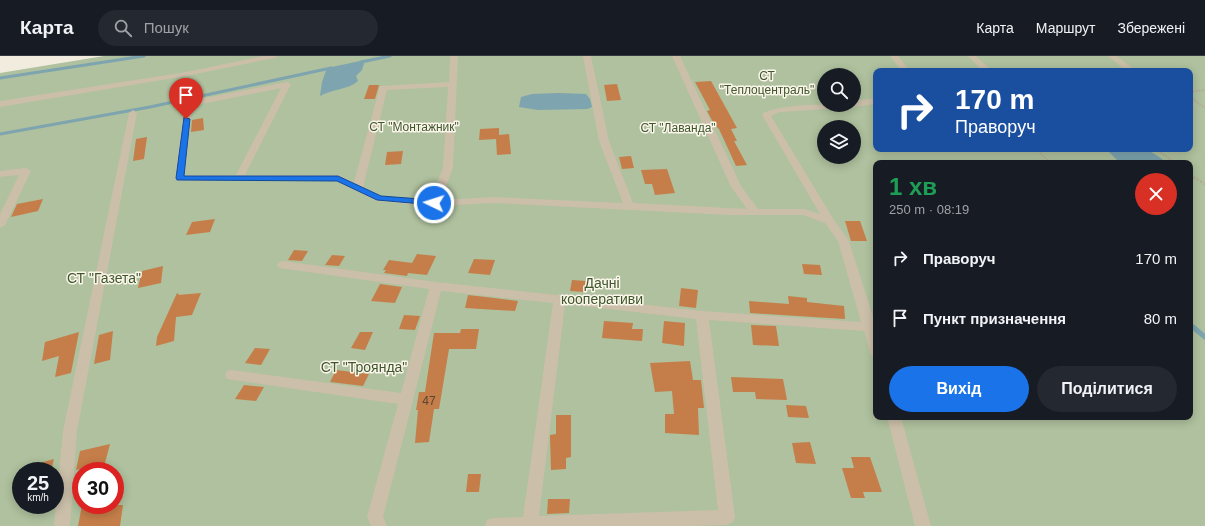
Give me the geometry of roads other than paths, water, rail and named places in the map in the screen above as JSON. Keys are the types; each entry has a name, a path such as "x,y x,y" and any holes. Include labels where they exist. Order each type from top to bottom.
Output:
{"street":[{"path":"0,104 186,74 274,56"},
{"path":"434,203 448,168 454,56"},
{"path":"587,56 604,141 629,206"},
{"path":"676,56 736,187 755,212"},
{"path":"894,56 904,68"},
{"path":"972,56 985,68"},
{"path":"1112,56 1128,68"},
{"path":"239,178 287,84 188,104 180,178 239,178 338,178 380,199 434,203 493,200 729,212 804,212 829,221"},
{"path":"358,187 383,88 452,84"},
{"path":"861,103 873,102"},
{"path":"817,107 779,110 766,114 829,221 843,241 873,339"},
{"path":"62,526 70,431 133,113"},
{"path":"0,174 26,171 0,224"},
{"path":"283,265 436,286 560,298 702,315 870,327"},
{"path":"379,526 375,517 436,286"},
{"path":"530,525 560,298"},
{"path":"493,526 727,517 702,315"},
{"path":"232,375 406,399"},
{"path":"895,420 923,526"}],"water":[{"path":"365,60 362,70 356,76 358,81 350,86 320,96 322,82 327,68"},
{"path":"532,94 586,94 590,99 592,107 587,109 538,110 519,107 521,97"},
{"path":"1109,152 1152,152 1164,160 1117,160"}],"waterway":[{"path":"0,78 144,56"},
{"path":"361,62 390,56"},
{"path":"0,134 150,107 331,68"},
{"path":"1193,327 1205,337"}],"park label":[{"name":"СТ \"Теплоцентраль\"","path":"767,83"},
{"name":"СТ \"Монтажник\"","path":"414,127"},
{"name":"СТ \"Лаванда\"","path":"678,128"},
{"name":"СТ \"Газета\"","path":"104,278"},
{"name":"Дачні кооперативи","path":"602,292"},
{"name":"СТ \"Троянда\"","path":"364,367"}]}
